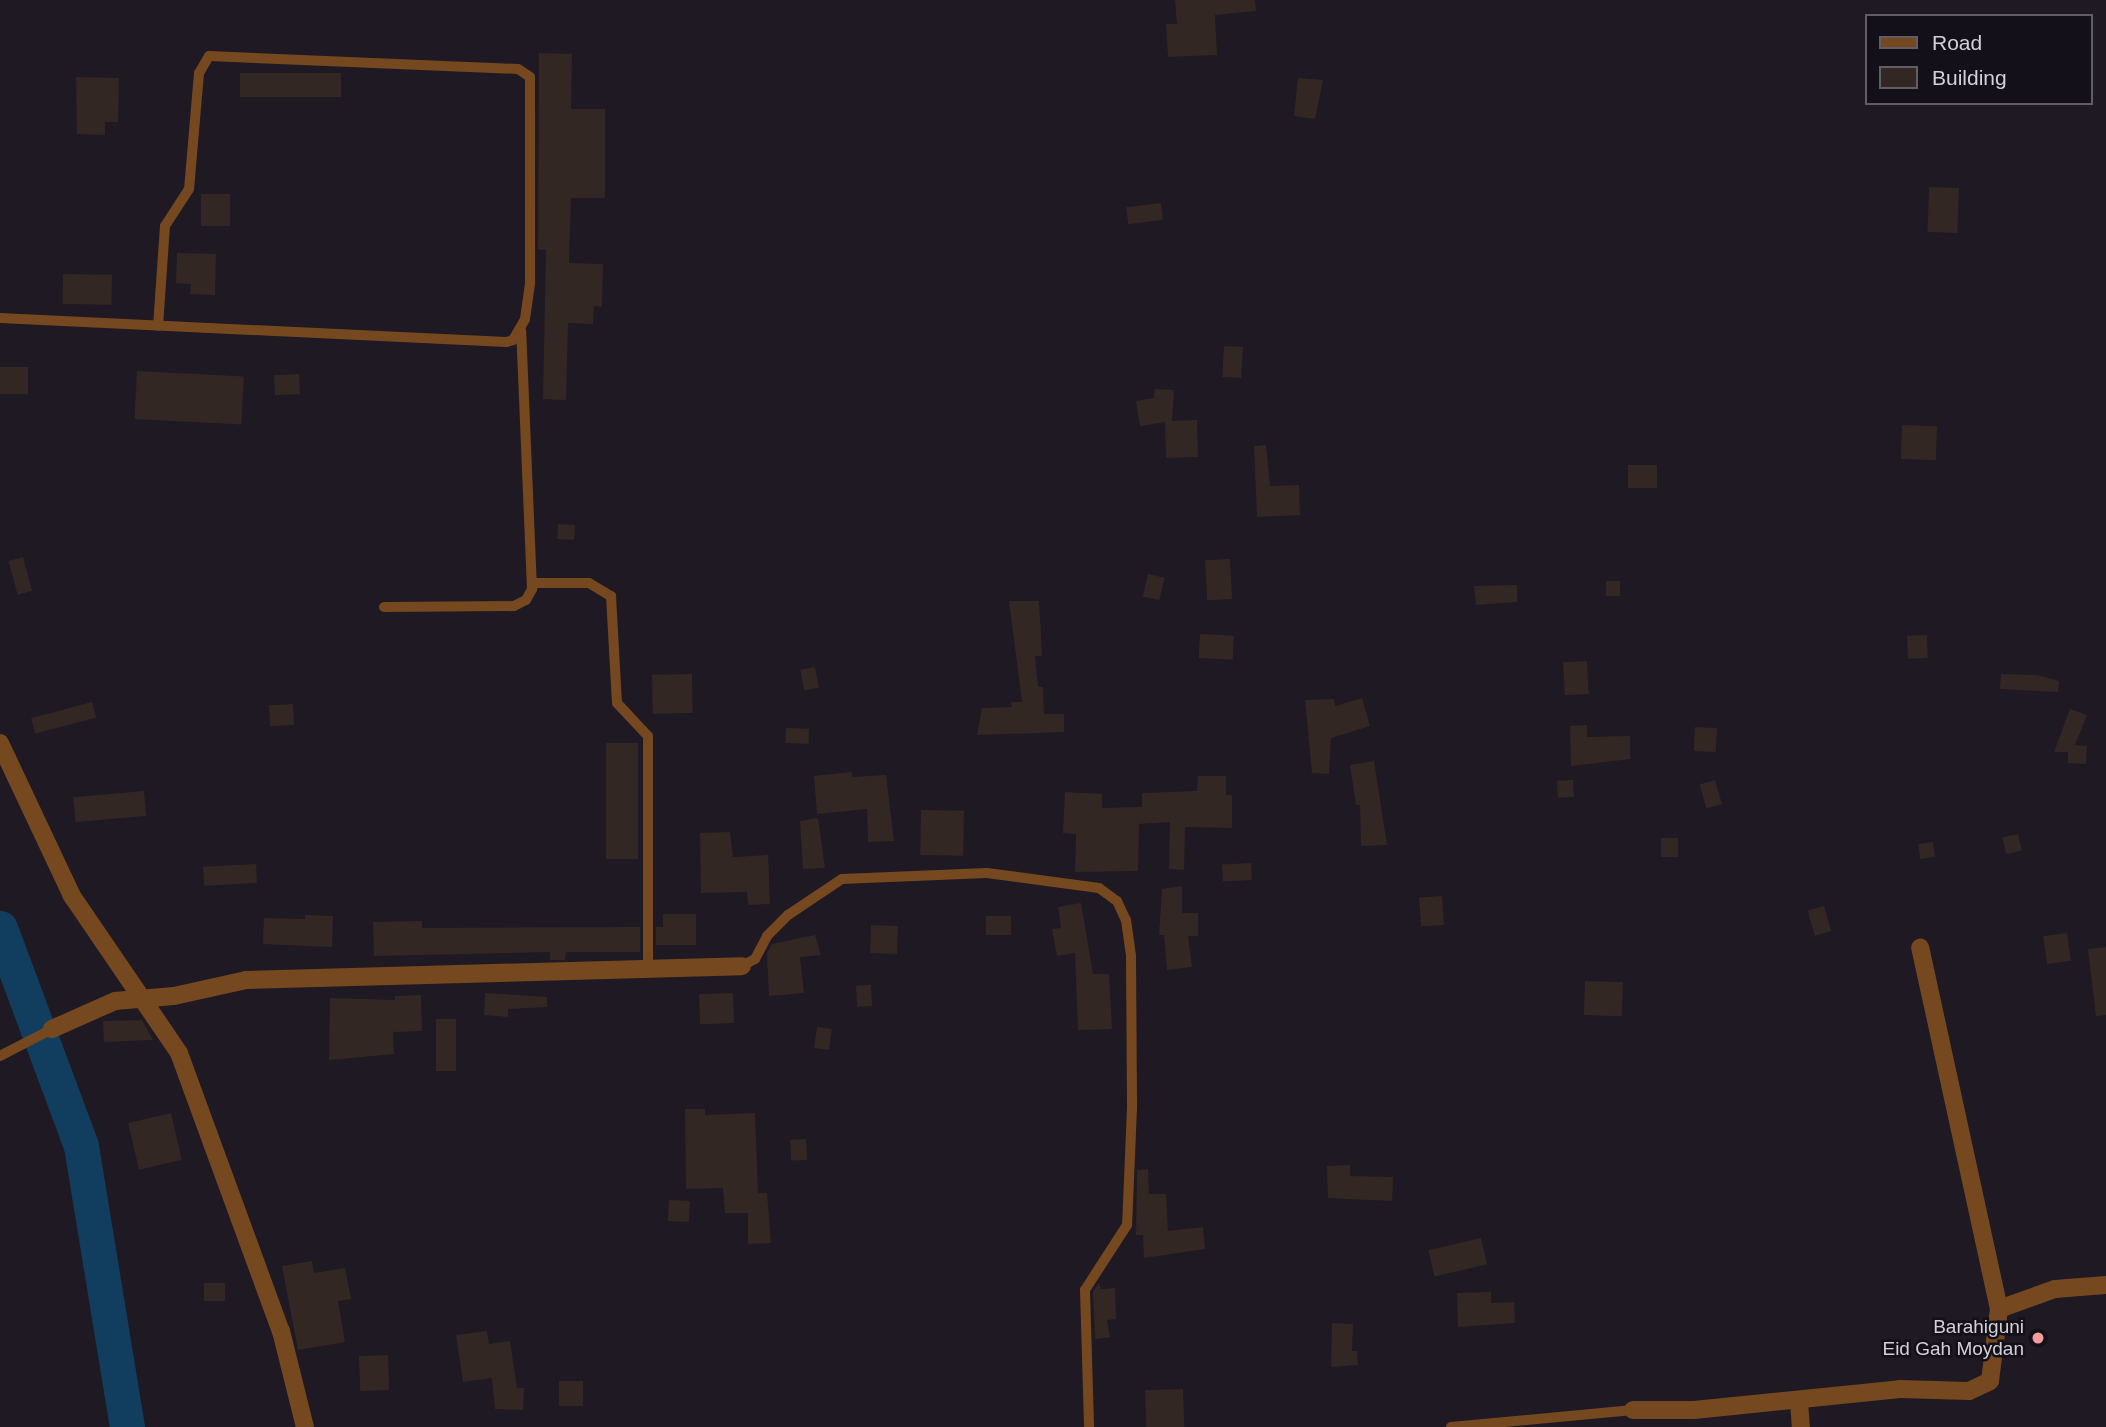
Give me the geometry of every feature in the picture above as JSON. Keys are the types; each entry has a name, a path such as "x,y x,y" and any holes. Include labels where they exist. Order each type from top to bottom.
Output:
{"street":[{"path":"0,743 72,896 144,997 179,1053 281,1331 305,1427"},
{"path":"1633,1410 1694,1410 1900,1390 1978,1390 1992,1378 1999,1309 1920,948"},
{"path":"52,1029 116,1001 174,996 246,980 648,966 742,966"},
{"path":"1999,1309 2055,1289 2106,1285"},
{"path":"1799,1401 1801,1427"}],"lane":[{"path":"158,326 165,226 189,189 199,73 209,56 224,54 518,69 530,77 530,284 521,331 533,583 526,600 514,606 384,607"},
{"path":"0,318 506,342 521,331"},
{"path":"533,583 595,583 611,596 617,703 648,736 648,966"},
{"path":"742,966 755,959 767,936 788,915 842,880 987,873 1099,888 1117,901 1126,919 1131,957 1127,1226 1085,1290 1089,1427"},
{"path":"0,1056 52,1029"},
{"path":"1451,1427 1633,1410"}],"building":[{"path":"1175,0 1255,0 1256,11 1215,15 1217,55 1168,57 1166,24 1177,24"},
{"path":"539,53 572,54 571,109 605,109 605,198 571,198 569,263 603,264 602,307 594,306 593,324 568,323 566,400 543,399 546,250 538,249"},
{"path":"240,73 341,73 341,97 240,97"},
{"path":"76,77 119,78 118,122 105,122 105,135 77,134"},
{"path":"1298,78 1323,80 1315,119 1294,116"},
{"path":"1929,187 1959,188 1957,233 1927,232"},
{"path":"201,194 230,194 230,226 201,226"},
{"path":"1161,203 1163,220 1128,224 1126,207"},
{"path":"177,253 216,254 215,295 190,294 191,284 176,283"},
{"path":"63,274 112,275 111,305 62,304"},
{"path":"1224,346 1243,347 1241,378 1222,377"},
{"path":"0,367 28,367 28,394 0,394"},
{"path":"137,371 244,377 241,425 134,419"},
{"path":"299,374 300,394 275,395 274,375"},
{"path":"1155,389 1174,390 1172,421 1197,420 1198,457 1166,458 1165,422 1140,426 1136,401 1154,398"},
{"path":"1902,425 1937,426 1936,460 1901,459"},
{"path":"1266,445 1270,486 1299,485 1300,515 1257,517 1254,446"},
{"path":"1628,465 1657,465 1657,488 1628,488"},
{"path":"558,524 575,525 574,540 557,539"},
{"path":"23,557 32,591 18,595 9,561"},
{"path":"1230,559 1232,599 1207,600 1205,560"},
{"path":"1148,574 1165,578 1159,600 1143,596"},
{"path":"1606,581 1620,581 1620,596 1606,596"},
{"path":"1517,585 1517,602 1476,605 1474,586"},
{"path":"1009,601 1039,601 1042,656 1035,656 1038,687 1043,687 1044,714 1064,714 1064,732 977,735 982,708 1012,707 1011,702 1022,702"},
{"path":"1200,634 1234,636 1233,660 1199,658"},
{"path":"1927,635 1928,658 1908,659 1907,636"},
{"path":"1587,661 1589,694 1565,695 1563,662"},
{"path":"815,667 819,688 804,690 800,670"},
{"path":"692,674 693,713 653,714 652,675"},
{"path":"2001,674 2037,675 2059,681 2058,692 2000,689"},
{"path":"1362,698 1370,726 1331,738 1329,774 1312,773 1305,700 1334,699 1335,706"},
{"path":"92,702 96,717 35,734 31,718"},
{"path":"293,704 294,725 270,726 269,705"},
{"path":"2070,709 2087,715 2075,745 2087,746 2086,764 2068,763 2068,752 2054,752"},
{"path":"1587,725 1587,737 1630,736 1630,759 1571,766 1570,726"},
{"path":"1695,727 1717,728 1716,752 1694,751"},
{"path":"786,728 809,729 808,744 785,743"},
{"path":"606,743 638,743 638,859 606,859"},
{"path":"1374,761 1387,845 1361,846 1360,805 1356,805 1350,765"},
{"path":"852,772 852,777 886,775 894,841 868,842 867,809 817,814 814,776"},
{"path":"1198,776 1226,776 1226,795 1232,795 1232,828 1185,827 1184,870 1169,869 1170,822 1139,824 1138,871 1075,872 1076,834 1063,833 1065,792 1102,794 1102,808 1142,807 1142,793 1197,791"},
{"path":"1573,780 1574,797 1558,798 1557,781"},
{"path":"1715,780 1722,804 1707,808 1700,784"},
{"path":"144,791 146,816 75,822 73,797"},
{"path":"921,810 964,811 963,856 920,855"},
{"path":"818,818 825,868 803,869 800,821"},
{"path":"730,832 733,857 768,855 770,904 748,905 747,892 701,893 700,833"},
{"path":"2018,834 2022,851 2006,854 2002,838"},
{"path":"1661,838 1678,838 1678,857 1661,857"},
{"path":"1933,842 1935,857 1920,859 1918,844"},
{"path":"1251,863 1252,880 1223,881 1222,865"},
{"path":"256,864 257,883 204,886 203,867"},
{"path":"1182,886 1182,913 1198,913 1198,936 1188,936 1192,967 1167,970 1164,935 1159,935 1162,889"},
{"path":"1442,896 1444,925 1421,927 1419,898"},
{"path":"1081,903 1093,974 1109,974 1112,1029 1078,1030 1075,953 1057,956 1052,929 1061,928 1058,907"},
{"path":"1824,906 1831,931 1815,936 1808,911"},
{"path":"663,914 696,914 696,945 656,945 656,927 663,927"},
{"path":"305,915 333,916 332,947 263,944 264,918 305,919"},
{"path":"986,916 1011,916 1011,935 986,935"},
{"path":"422,921 422,928 640,927 640,952 566,952 565,960 550,960 550,952 374,956 373,922"},
{"path":"871,925 898,926 897,954 870,953"},
{"path":"2067,933 2071,961 2047,964 2043,936"},
{"path":"815,935 821,955 800,957 804,993 769,996 767,953 772,944"},
{"path":"2106,947 2106,1015 2096,1016 2088,949"},
{"path":"1585,981 1623,982 1622,1016 1584,1015"},
{"path":"871,985 872,1006 857,1007 856,986"},
{"path":"485,993 547,997 547,1007 508,1009 508,1017 484,1015"},
{"path":"733,993 734,1023 700,1024 699,994"},
{"path":"421,995 422,1031 393,1032 394,1054 329,1060 330,998 395,1000 395,996"},
{"path":"436,1019 456,1019 456,1071 436,1071"},
{"path":"142,1020 153,1040 104,1042 103,1021"},
{"path":"817,1027 832,1029 829,1050 814,1048"},
{"path":"685,1109 705,1109 705,1115 755,1113 758,1193 767,1193 771,1243 748,1244 748,1213 725,1213 723,1188 686,1189"},
{"path":"171,1113 182,1160 139,1170 128,1123"},
{"path":"806,1139 807,1160 791,1161 790,1140"},
{"path":"1350,1165 1350,1176 1393,1177 1392,1201 1328,1198 1327,1166"},
{"path":"1148,1169 1149,1194 1166,1194 1168,1231 1203,1227 1205,1249 1144,1258 1143,1235 1136,1235 1137,1170"},
{"path":"669,1200 690,1201 689,1222 668,1221"},
{"path":"1481,1238 1487,1264 1434,1276 1428,1250"},
{"path":"312,1261 314,1273 345,1268 351,1299 338,1301 345,1342 298,1350 282,1266"},
{"path":"204,1283 225,1283 225,1301 204,1301"},
{"path":"1099,1283 1101,1289 1115,1288 1116,1319 1107,1320 1110,1337 1095,1339 1093,1292"},
{"path":"1491,1292 1491,1303 1514,1302 1515,1323 1458,1327 1457,1293"},
{"path":"1332,1323 1353,1324 1352,1351 1357,1351 1358,1365 1331,1367"},
{"path":"487,1331 489,1344 510,1341 517,1388 524,1388 523,1410 495,1409 492,1378 463,1382 456,1335"},
{"path":"388,1355 389,1390 360,1391 359,1356"},
{"path":"559,1381 583,1381 583,1406 559,1406"},
{"path":"1183,1389 1184,1427 1146,1427 1145,1390"}],"waterway":[{"path":"0,928 81,1146 127,1427"}],"place":[{"name":"Barahiguni Eid Gah Moydan","path":"2038,1338"}]}
